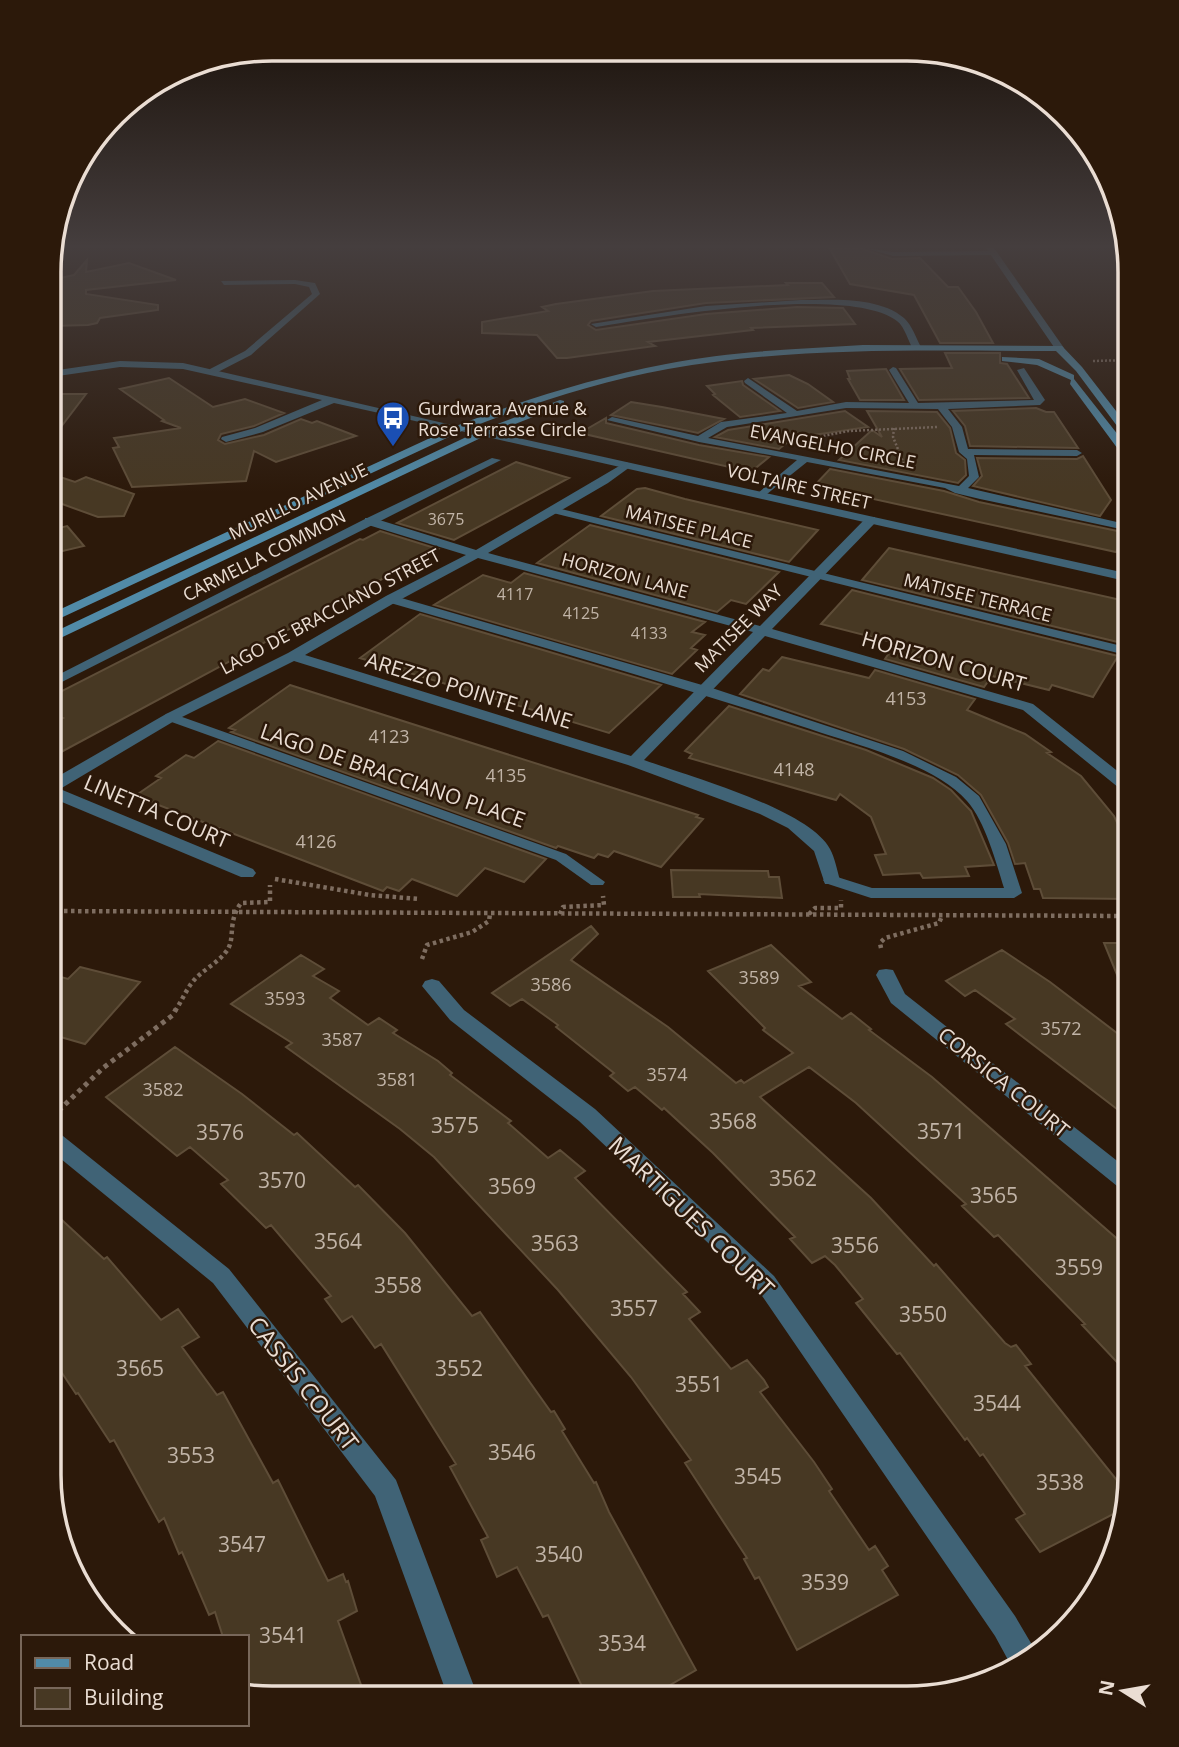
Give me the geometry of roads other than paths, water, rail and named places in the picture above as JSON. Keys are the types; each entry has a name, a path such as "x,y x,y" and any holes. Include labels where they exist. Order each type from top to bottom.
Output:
{"main road":[{"name":"MURILLO AVENUE","path":"61,614 460,428 528,401 573,388 668,366 788,352 916,347 1061,350"},
{"name":"MURILLO AVENUE","path":"61,634 483,433 551,406 653,379 775,361 952,352 1061,350"},
{"path":"1061,350 1071,377 1118,441"},
{"path":"1061,350 1118,420"},
{"path":"892,355 1028,360 1056,368 1071,377"}],"street":[{"path":"906,330 916,347"},
{"path":"1047,330 1061,350"},
{"name":"VOLTAIRE STREET","path":"61,373 120,364 161,364 213,371 1118,575"},
{"path":"226,439 259,430 332,400"},
{"name":"LAGO DE BRACCIANO STREET","path":"61,783 172,717 293,656 391,599 477,554 626,465"},
{"name":"MATISEE WAY","path":"634,762 872,520"},
{"name":"HORIZON LANE","path":"369,521 477,554 763,630"},
{"name":"HORIZON COURT","path":"763,630 1028,707 1118,779"},
{"name":"AREZZO POINTE LANE","path":"293,656 634,762 766,810 794,824 822,849 831,880"},
{"name":"LINETTA COURT","path":"61,795 247,873"},
{"name":"CORSICA COURT","path":"886,975 898,998 1117,1174"},
{"name":"MARTIGUES COURT","path":"432,986 457,1015 587,1115 766,1283 1005,1626 1020,1652"},
{"name":"CASSIS COURT","path":"61,1147 221,1276 386,1489 459,1686"}],"lane":[{"path":"213,371 248,353 275,330"},
{"path":"893,370 915,405"},
{"name":"EVANGELHO CIRCLE","path":"699,439 724,424 846,405 941,407 1037,403 1040,400 1021,370"},
{"name":"EVANGELHO CIRCLE","path":"748,381 795,414"},
{"path":"941,407 957,427 964,452 972,458 974,477 959,491"},
{"name":"EVANGELHO CIRCLE","path":"612,420 902,479 947,485 959,491 1118,526"},
{"path":"964,452 1077,453"},
{"path":"762,495 806,458"},
{"name":"CARMELLA COMMON","path":"61,678 369,521 496,460"},
{"name":"MATISEE PLACE","path":"553,510 818,575"},
{"name":"MATISEE TERRACE","path":"818,575 1118,649"},
{"path":"391,599 704,690 898,754 951,780 974,799 998,844 1014,893 871,893 831,880"},
{"name":"LAGO DE BRACCIANO PLACE","path":"172,717 561,857 597,882"}],"place":[{"name":"Gurdwara Avenue & Rose Terrasse Circle","path":"393,448"}]}
